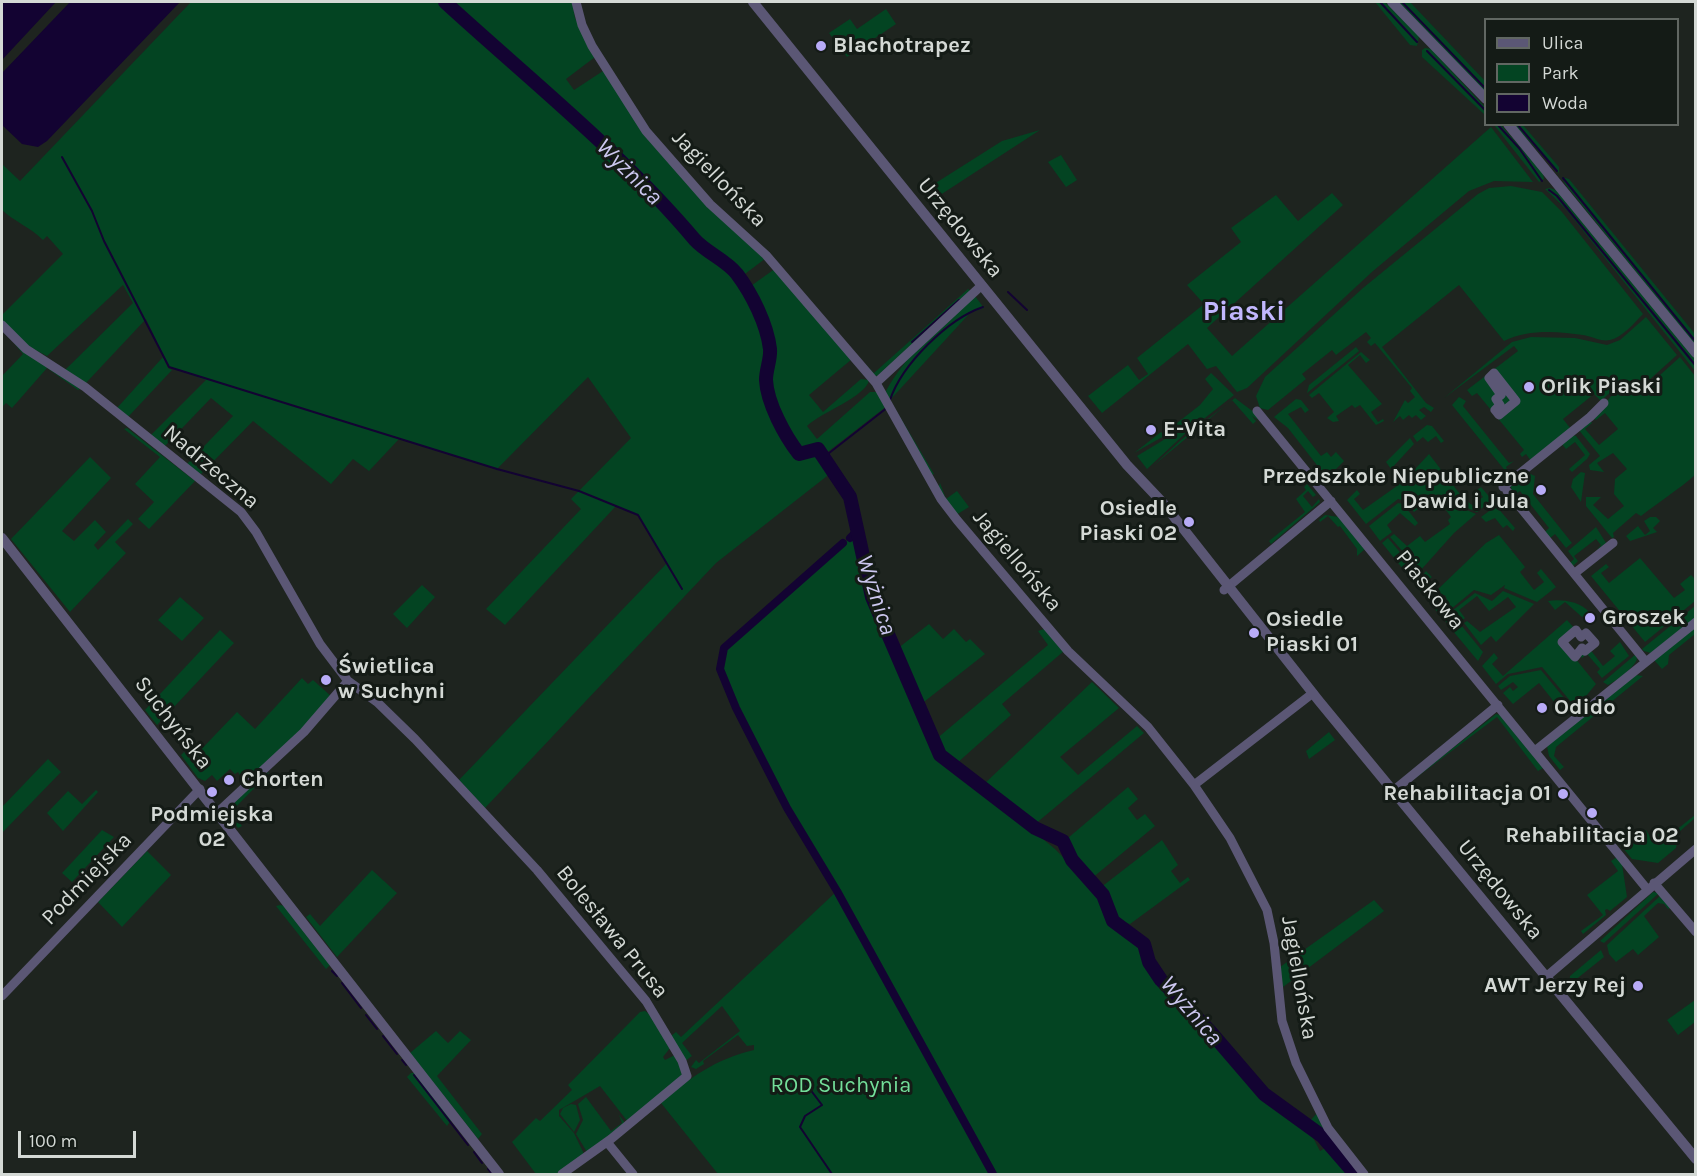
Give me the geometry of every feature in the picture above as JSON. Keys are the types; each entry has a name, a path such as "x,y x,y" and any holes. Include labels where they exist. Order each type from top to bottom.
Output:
{"street":[{"name":"Jagiellońska","path":"576,2 585,33 646,131 710,204 766,255 876,383 951,513 1068,651 1148,727 1194,785 1230,838 1264,900 1272,930 1282,1022 1292,1053 1321,1118 1364,1174"},
{"name":"Urzędowska","path":"753,2 1138,478 1150,498 1227,588 1257,630 1274,645 1695,1159"},
{"path":"1392,2 1484,98"},
{"path":"1510,126 1695,352"},
{"path":"876,383 982,285"},
{"name":"Nadrzeczna","path":"2,325 26,349 85,387 241,512 256,532 320,644 348,681 388,712 481,811"},
{"path":"1494,373 1516,401 1499,415 1495,410 1500,405 1496,399 1501,395 1489,378 1492,376 1494,373"},
{"path":"1604,403 1505,489 1646,662"},
{"name":"Piaskowa","path":"1257,411 1336,502 1498,705 1651,886 1695,932"},
{"path":"1227,588 1336,502"},
{"name":"Suchyńska","path":"2,538 499,1174"},
{"path":"1575,573 1613,543"},
{"path":"1536,750 1695,622"},
{"path":"218,812 304,732 348,681"},
{"path":"1194,785 1313,693"},
{"path":"1393,791 1498,705"},
{"name":"Podmiejska","path":"2,996 200,789"},
{"name":"Bolesława Prusa","path":"481,811 537,870 646,1000 688,1074 607,1142 562,1174"},
{"path":"1546,977 1695,849"},
{"path":"607,1142 633,1174"}],"green space":[{"path":"191,2 572,2 575,18 595,57 566,79 574,90 603,71 638,124 766,258 741,277 748,288 776,268 852,359 809,395 823,412 861,379 869,380 866,386 852,398 807,426 817,439 870,392 877,392 887,406 825,454 836,469 716,563 485,808 459,780 667,563 638,515 616,506 505,625 486,609 581,509 571,499 631,438 588,377 497,469 399,439 369,471 353,459 331,484 253,421 201,474 186,465 233,416 211,398 163,448 149,437 206,380 169,367 146,319 85,384 65,370 133,303 123,285 47,356 26,345 2,320 2,315 63,254 47,236 43,240 2,210 2,164 20,181"},
{"path":"1375,2 1385,2 1419,36 1417,46 1410,45"},
{"path":"1399,2 1410,2 1484,80 1484,91"},
{"path":"886,9 896,24 847,57 829,33 850,19 857,29"},
{"path":"1431,49 1484,106 1484,114 1422,57 1422,50"},
{"path":"1495,126 1502,126 1543,173 1544,179 1539,182"},
{"path":"1515,126 1524,126 1559,167 1559,173"},
{"path":"1491,127 1533,182 1494,181 1469,191 1373,271 1247,388 1237,392 1216,366 1207,369 1188,344 1102,413 1088,396 1128,365 1139,380 1148,374 1137,358 1204,304 1187,285 1241,242 1231,228 1276,195 1298,221 1332,193 1343,205 1207,328 1232,356"},
{"path":"1040,130 931,201 923,191 1002,141"},
{"path":"1061,155 1077,180 1066,187 1048,162"},
{"path":"1562,177 1569,179 1695,334 1695,345 1565,184"},
{"path":"1511,186 1542,192 1562,212 1643,314 1628,329 1619,336 1607,340 1543,332 1523,334 1504,341 1459,285 1382,347 1426,403 1434,408 1431,412 1424,407 1419,410 1426,416 1421,420 1416,415 1412,418 1409,415 1403,420 1400,416 1393,422 1405,400 1408,403 1415,397 1410,391 1412,388 1375,343 1371,346 1367,342 1371,338 1366,332 1336,355 1332,350 1302,374 1306,379 1268,410 1260,408 1256,396 1265,377 1363,288 1478,194 1489,188"},
{"path":"1545,189 1559,191 1695,359 1695,371 1565,208"},
{"path":"968,289 971,291 877,376 872,375 862,361 874,373"},
{"path":"975,296 984,308 970,313 890,400 934,474 931,475 887,395 886,391 902,366 938,325 963,303"},
{"path":"1646,317 1677,355 1648,381 1619,384 1601,401 1594,394 1563,419 1571,429 1531,461 1526,454 1522,457 1520,454 1524,450 1477,393 1472,396 1467,390 1518,351 1514,346 1444,398 1512,342 1531,337 1575,338 1607,345 1620,340"},
{"path":"13,342 80,389 78,390 47,368 12,408 6,403 2,407 2,376 23,354"},
{"path":"1356,347 1359,351 1307,393 1309,385"},
{"path":"1361,352 1370,360 1366,363 1360,355 1348,365 1382,404 1371,412 1378,422 1383,419 1384,421 1376,425 1360,405 1355,408 1352,405 1336,416 1339,421 1333,422 1327,418 1334,412 1319,393 1312,398 1309,395"},
{"path":"163,357 168,368 172,370 128,417 117,408"},
{"path":"1680,357 1695,376 1695,475 1641,516 1636,513 1613,533 1612,538 1586,506 1586,497 1601,497 1593,505 1608,519 1624,506 1614,494 1615,479 1627,469 1613,453 1597,463 1604,472 1590,470 1589,465 1600,456 1578,429 1590,420 1592,423 1585,429 1599,445 1618,429 1605,413 1596,420 1593,418 1617,389 1650,384"},
{"path":"1211,373 1234,395 1196,425 1173,431 1134,453 1200,405 1213,389 1205,379"},
{"path":"1459,397 1466,401 1463,406 1509,463 1514,461 1506,467 1511,478 1452,405"},
{"path":"1235,398 1255,413 1258,420 1252,416 1256,421 1253,424 1232,400"},
{"path":"1296,399 1301,400 1309,410 1305,413 1301,407 1288,414 1321,456 1327,452 1331,457 1336,452 1344,461 1327,478 1288,428 1274,417"},
{"path":"1226,405 1153,466 1181,440"},
{"path":"1427,425 1432,426 1444,441 1441,443 1436,436 1428,442 1423,437 1417,442 1413,436"},
{"path":"127,428 195,481 149,529 138,519 154,502 135,484 160,457 124,429"},
{"path":"1190,429 1147,469 1137,456 1175,433"},
{"path":"1572,435 1576,436 1590,454 1572,472 1569,469 1585,455 1575,442 1566,449 1561,443"},
{"path":"1410,438 1414,444 1391,469 1386,462"},
{"path":"1429,454 1463,498 1472,505 1483,497 1477,490 1481,487 1492,500 1477,512 1437,495 1414,512 1405,501 1398,499 1366,524 1347,500 1357,490 1360,494 1354,499 1363,510 1404,481"},
{"path":"90,457 111,478 62,531 74,541 95,520 106,532 94,545 98,550 128,519 133,524 115,542 126,553 70,612 11,539"},
{"path":"1526,472 1535,476 1533,494 1572,543 1566,548 1555,534 1550,538 1545,532 1549,528 1520,491 1514,495 1510,485"},
{"path":"1581,472 1585,473 1581,502 1571,487 1573,479"},
{"path":"940,483 946,499 957,491 969,507 956,515 938,489"},
{"path":"1307,484 1316,495 1313,497 1308,491 1303,496 1312,507 1319,499 1320,502 1271,544 1269,541 1305,512 1296,499 1306,490 1304,487"},
{"path":"1438,498 1476,514 1454,533 1420,571 1390,537 1394,534 1407,546 1420,536 1425,542 1450,524 1448,520 1451,517 1443,506 1436,510 1431,503"},
{"path":"1398,503 1403,504 1418,523 1415,526 1400,513 1387,525 1392,532 1380,541 1369,526"},
{"path":"1496,506 1515,528 1513,531 1507,525 1503,528 1495,518 1486,522 1481,517"},
{"path":"1325,515 1339,517 1365,549 1357,556 1357,549 1340,526 1338,527 1328,516 1320,522 1319,520"},
{"path":"1650,517 1656,517 1660,521 1653,528 1657,532 1630,541 1626,536 1638,526 1645,535 1650,531 1644,521"},
{"path":"1596,527 1606,543 1597,550 1601,545 1596,539 1574,556 1578,561 1573,566 1570,563 1574,559 1568,551"},
{"name":"ROD Suchynia","path":"856,533 871,601 938,757 973,781 1055,849 1101,896 1112,921 1142,945 1146,958 1159,981 1263,1097 1307,1126 1320,1151 1329,1146 1352,1174 995,1174 865,944 991,1174 718,1174 661,1103 704,1070 728,1058 754,1050 754,1045 747,1046 738,1035 703,1061 704,1064 696,1069 691,1067 696,1060 699,1063 740,1031 722,1006 682,1043 692,1056 685,1061 671,1036 676,1032 681,1037 837,891 787,808 736,708 720,669 724,648"},
{"path":"1499,535 1525,567 1520,572 1534,590 1544,582 1537,573 1541,569 1556,587 1537,602 1504,588 1505,585 1491,595 1474,590 1451,609 1445,595 1437,601 1441,606 1437,608 1438,613 1415,584 1426,571 1432,577 1425,583 1434,593 1486,543"},
{"path":"1388,538 1409,563 1406,566 1414,577 1411,579 1382,543"},
{"path":"1640,558 1674,598 1685,590 1680,584 1691,575 1695,579 1695,601 1645,642 1591,576 1606,564 1609,567 1601,573 1609,583"},
{"path":"422,585 435,597 407,628 393,614"},
{"path":"1503,591 1534,604 1496,642 1491,636 1481,645 1464,623 1467,621 1480,632 1516,607 1508,597 1489,611 1477,596 1459,610 1465,618 1451,629 1443,618 1475,593 1492,601"},
{"path":"180,597 204,618 182,641 158,620"},
{"path":"1548,601 1570,602 1580,605 1589,612 1582,617 1565,602 1555,610"},
{"path":"1695,606 1695,618 1651,653 1642,649"},
{"path":"1567,620 1576,630 1562,642 1596,684 1576,708 1542,667 1508,674 1496,684 1482,666 1494,653 1498,658 1492,664 1503,676"},
{"path":"929,624 943,639 954,629 966,642 970,639 985,654 920,705 897,649"},
{"path":"1461,625 1483,652 1478,661 1453,631"},
{"path":"1695,625 1695,634 1669,655 1668,664 1662,669 1654,660"},
{"path":"1044,629 1064,651 1002,704 1011,715 956,764 942,754 935,740 1048,645 1038,631"},
{"path":"220,630 234,643 157,725 145,710"},
{"path":"1620,642 1629,656 1602,678 1597,672 1600,669 1587,654 1582,658 1579,654 1589,648 1603,666 1615,656 1610,651"},
{"path":"1636,654 1635,663 1625,674 1608,685 1603,682"},
{"path":"1541,670 1574,710 1572,712 1561,699 1555,703 1539,683 1513,704 1503,693 1510,687 1513,691 1518,687 1513,682 1501,690 1498,686 1510,676"},
{"path":"1636,675 1643,676 1556,747 1554,756 1564,767 1560,770 1549,756 1547,746"},
{"path":"302,678 308,684 313,680 332,697 302,731 245,783 238,772 235,774 230,769 217,781 212,775 205,781 198,778 181,755 184,752 191,760 237,712 255,729"},
{"path":"1092,682 1119,708 1060,757 1078,775 1137,726 1144,733 1034,825 983,785"},
{"path":"1496,714 1500,715 1543,768 1538,771 1497,717 1405,786"},
{"path":"1329,732 1335,740 1309,759 1306,751"},
{"path":"48,759 61,772 2,833 2,807"},
{"path":"265,772 269,773 231,812 242,826 238,828 229,816 232,805"},
{"path":"1128,787 1138,799 1128,808 1137,820 1145,814 1155,826 1091,879 1073,860 1067,844 1059,835 1068,838"},
{"path":"96,790 98,792 63,831 47,813 68,791 82,804"},
{"path":"1695,815 1695,818 1679,832 1676,848 1658,863 1632,859 1622,847 1646,830 1651,838 1664,829 1670,835"},
{"path":"102,830 114,837 72,882 62,873"},
{"path":"1162,840 1178,865 1171,871 1180,883 1188,877 1190,880 1130,924 1119,921 1100,888"},
{"path":"147,851 171,875 122,927 98,902"},
{"path":"1617,857 1622,864 1627,897 1610,911 1605,910 1606,915 1583,934 1581,931 1603,915 1587,895 1618,871 1611,861"},
{"path":"372,870 397,893 337,957 306,917 310,914 320,926"},
{"path":"1653,892 1659,893 1604,943 1600,941"},
{"path":"1660,896 1671,907 1668,909 1664,904 1658,903 1644,916 1659,937 1638,955 1633,949 1616,962 1609,954 1607,945"},
{"path":"1374,900 1384,911 1283,987 1280,967"},
{"path":"276,906 285,906 330,965 326,969"},
{"path":"1601,950 1604,957 1569,985 1570,976"},
{"path":"1695,1000 1695,1022 1678,1035 1667,1020"},
{"path":"645,1011 670,1048 663,1057 665,1060 675,1055 683,1074 628,1122 600,1086 559,1110 559,1116 574,1133 584,1154 556,1174 536,1174 512,1142 536,1118 540,1121 572,1090 568,1085 640,1012"},
{"path":"436,1031 448,1043 460,1031 471,1040 437,1076 482,1134 478,1139 410,1053"},
{"path":"415,1073 451,1120 447,1126 407,1077"},
{"path":"586,1097 611,1131 622,1123 619,1115 625,1123 587,1152 576,1134 583,1120 578,1104"},
{"path":"571,1104 576,1105 580,1120 574,1132 560,1114 563,1108"},
{"path":"1317,1113 1361,1174 1357,1174 1324,1135 1309,1122"}],"water":[{"path":"2,2 56,2 2,60"},
{"path":"70,2 180,2 47,141 38,147 22,144 2,125 2,73"}],"waterway":[{"name":"Wyżnica","path":"445,2 606,146 695,240 733,269 743,282 766,330 770,353 766,380 773,409 799,454 818,449 850,497 872,597 940,755 1035,828 1063,841 1072,860 1103,895 1113,921 1144,944 1149,962 1161,980 1209,1030 1264,1094 1322,1136 1355,1174"},
{"path":"1380,2 1417,42"},
{"path":"1402,2 1484,87"},
{"path":"1427,51 1484,109"},
{"path":"1499,126 1519,148 1542,181"},
{"path":"1519,126 1557,171"},
{"path":"62,157 92,211 104,241 169,367 497,469 579,491 638,515 682,589"},
{"path":"1563,178 1696,342"},
{"path":"1549,190 1557,196 1696,366"},
{"path":"1008,292 1027,310"},
{"path":"912,342 959,300"},
{"path":"890,400 905,372 928,344 955,322 983,307"},
{"path":"824,457 888,407"},
{"name":"Wyżnica","path":"850,538 857,531"},
{"path":"843,543 724,648 720,669 736,708 787,808 837,891 993,1174"},
{"path":"332,971 337,976"},
{"path":"342,983 361,1008"},
{"path":"366,1015 377,1029"},
{"path":"383,1036 397,1054"},
{"path":"402,1060 406,1065"},
{"path":"414,1075 468,1145"},
{"path":"803,1080 822,1105 805,1116 800,1127 832,1174"},
{"path":"474,1152 482,1163"},
{"path":"488,1169 492,1174"}],"place":[{"name":"Blachotrapez","path":"821,46"},
{"name":"Orlik Piaski","path":"1529,387"},
{"name":"E-Vita","path":"1151,430"},
{"name":"Przedszkole Niepubliczne Dawid i Jula","path":"1541,490"},
{"name":"Osiedle Piaski 02","path":"1189,522"},
{"name":"Groszek","path":"1590,618"},
{"name":"Osiedle Piaski 01","path":"1254,633"},
{"name":"Świetlica w Suchyni","path":"326,680"},
{"name":"Odido","path":"1542,708"},
{"name":"Chorten","path":"229,780"},
{"name":"Podmiejska 02","path":"212,792"},
{"name":"Rehabilitacja 01","path":"1563,794"},
{"name":"Rehabilitacja 02","path":"1592,813"},
{"name":"AWT Jerzy Rej","path":"1638,986"}],"district":[{"name":"Piaski","path":"1244,312"}]}
